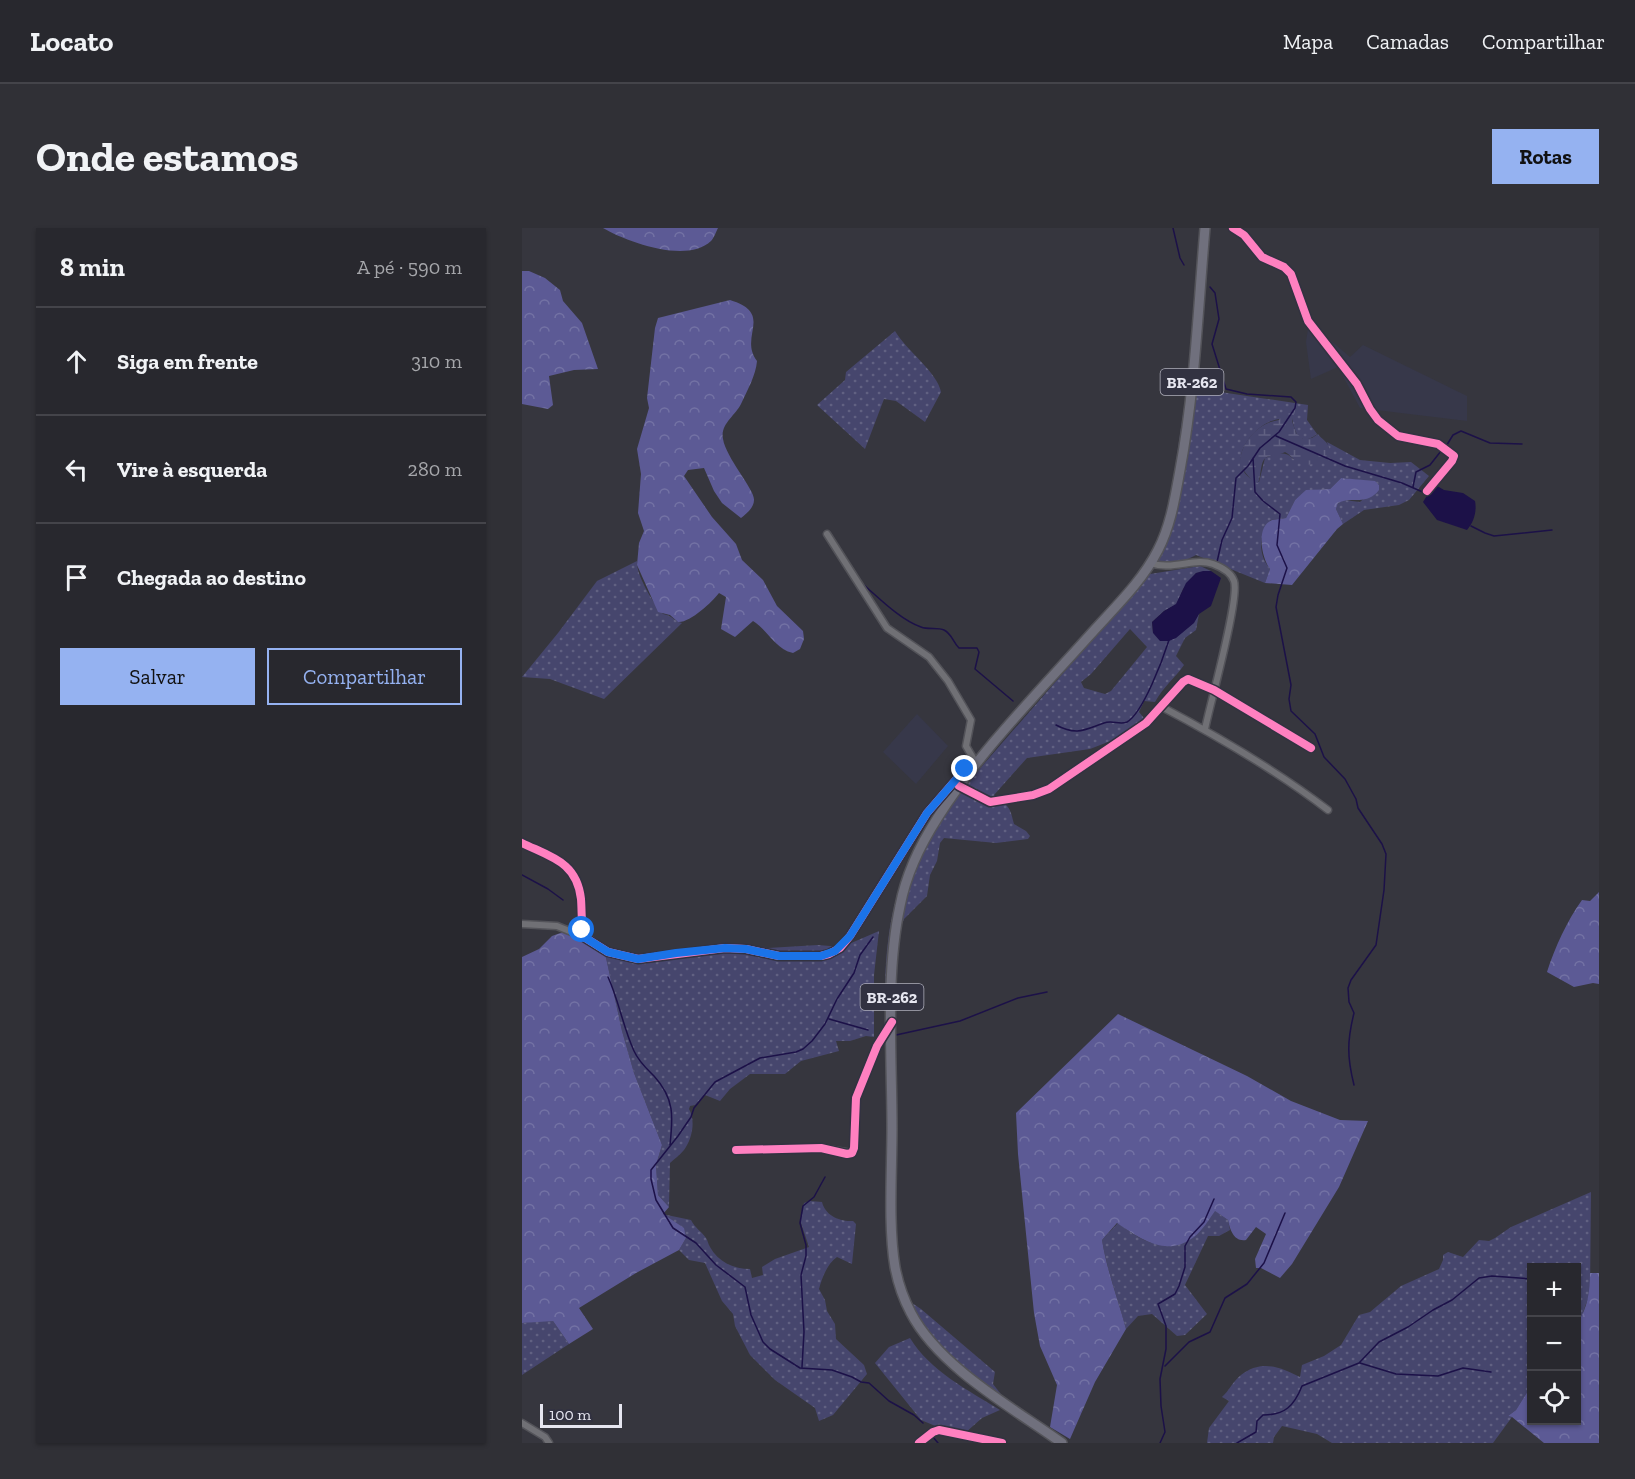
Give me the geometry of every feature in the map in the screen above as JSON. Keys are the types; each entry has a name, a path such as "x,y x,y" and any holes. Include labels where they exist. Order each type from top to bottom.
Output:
{"highway":[{"name":"BR-262","path":"1062,1443 973,1380 945,1356 923,1332 904,1299 895,1266 893,1241 892,966 900,902 911,867 960,781 1130,590 1157,554 1166,533 1173,509 1188,427 1205,228"}],"street":[{"path":"1233,228 1244,235 1262,256 1284,267 1291,274 1308,321 1357,384 1378,420 1398,436 1438,444 1454,456 1427,491"},
{"path":"827,534 887,628 929,657 960,700 971,720 966,746 973,767"},
{"path":"1150,563 1166,567 1206,562 1232,575 1236,588 1204,729"},
{"path":"522,924 557,926 584,937 608,952 638,959 725,948 746,949 779,956 830,954 840,948 850,936 927,813 960,781 990,802 1041,793 1073,774 1108,747 1146,723 1188,679 1214,690 1311,748"},
{"path":"1162,707 1204,729 1304,792 1328,810"},
{"path":"522,843 556,859 573,873 580,895 584,937"},
{"path":"736,1150 821,1149 851,1154 854,1148 857,1095 877,1046 892,1022"},
{"path":"522,1423 545,1437 549,1443"},
{"path":"919,1443 939,1430 1002,1443"}],"shaded area":[{"path":"1309,322 1350,357 1363,345 1467,396 1467,421 1360,408 1338,367 1311,379 1306,342"},
{"path":"1434,484 1444,490 1463,493 1475,501 1476,509 1467,530 1437,520 1423,502"},
{"path":"1211,571 1221,578 1211,606 1199,614 1194,623 1176,638 1160,641 1153,633 1152,622 1176,604 1186,583 1196,573"},
{"path":"917,714 948,746 916,784 883,752"}],"green space":[{"path":"603,228 718,228 711,241 700,248 673,251 641,244"},
{"path":"522,271 529,271 545,278 560,290 563,301 582,323 598,369 574,370 549,376 553,405 548,409 522,404"},
{"path":"730,300 751,312 753,319 752,352 757,361 753,377 741,404 724,429 723,439 729,455 753,495 753,506 741,518 722,503 704,468 688,470 684,476 712,517 736,544 742,560 763,580 777,606 803,631 804,639 800,649 793,653 781,648 753,621 735,637 721,629 726,597 719,593 700,611 683,621 678,622 670,615 658,612 637,565 639,543 644,531 638,513 641,474 637,449 649,408 647,398 658,318"},
{"path":"895,331 928,369 941,392 925,422 896,401 884,399 865,449 817,405 845,380 846,372"},
{"path":"1187,387 1308,405 1307,420 1317,434 1311,438 1302,439 1296,433 1292,417 1269,422 1256,431 1246,443 1241,465 1244,472 1254,482 1259,482 1265,458 1280,454 1288,455 1293,459 1329,449 1327,442 1360,460 1390,463 1411,462 1429,476 1409,500 1399,505 1364,510 1343,524 1336,509 1338,503 1344,500 1360,502 1379,485 1375,482 1341,478 1330,489 1313,490 1300,496 1295,500 1286,518 1271,520 1264,532 1262,551 1270,569 1265,583 1196,555 1182,562 1158,567 1155,554 1167,523"},
{"path":"1293,406 1296,408 1292,421 1296,433 1303,439 1312,438 1318,434 1328,444 1328,453 1322,460 1309,465 1299,463 1285,452 1266,457 1262,463 1258,483 1253,482 1240,466 1240,458 1246,443 1263,425 1279,420 1285,409"},
{"path":"1341,478 1375,481 1379,485 1379,490 1370,498 1338,503 1336,509 1343,524 1292,585 1265,583 1270,569 1263,551 1263,529 1272,520 1286,518 1295,500 1306,490 1330,489"},
{"path":"637,561 642,581 659,609 663,614 682,623 604,699 550,679 522,677 597,581"},
{"path":"1200,566 1211,571 1196,573 1183,589 1177,604 1164,611 1152,622 1153,633 1180,631 1190,626 1199,614 1196,630 1185,638 1176,656 1184,665 1155,702 1144,701 1139,712 1148,723 1126,735 1090,749 1027,758 994,795 1008,807 1014,824 1026,831 1030,836 1028,839 996,843 944,838 940,843 937,861 930,875 927,896 904,919 900,928 890,985 885,998 886,959 891,920 901,882 921,842 942,812 1119,609 1144,575","holes":["1130,629 1147,647 1111,691 1105,694 1084,688 1081,682 1091,674"]},
{"path":"1599,892 1599,984 1574,987 1547,972 1562,934 1582,900 1590,901"},
{"path":"580,926 603,944 622,1031 634,1073 662,1145 656,1165 658,1195 669,1207 663,1214 684,1228 686,1238 679,1250 579,1308 593,1329 569,1344 553,1321 522,1323 522,957 539,949 552,936"},
{"path":"879,931 874,975 874,1037 866,1036 850,1041 836,1041 839,1051 801,1061 785,1074 750,1074 730,1089 720,1101 705,1095 695,1105 690,1106 693,1124 689,1141 684,1150 670,1163 669,1207 658,1195 656,1165 662,1145 634,1073 622,1031 603,944 629,956 738,944 768,948 818,945 842,947"},
{"path":"1118,1014 1247,1076 1291,1101 1340,1120 1368,1121 1339,1187 1292,1264 1280,1278 1261,1268 1256,1268 1255,1259 1266,1234 1256,1227 1246,1240 1238,1239 1231,1231 1228,1220 1215,1211 1194,1237 1174,1246 1154,1244 1117,1223 1102,1240 1126,1329 1095,1382 1070,1439 1050,1427 1057,1385 1040,1346 1034,1313 1016,1113"},
{"path":"1591,1192 1590,1295 1582,1316 1581,1263 1527,1263 1527,1392 1516,1410 1508,1416 1512,1417 1493,1443 1332,1443 1317,1434 1282,1426 1274,1437 1273,1443 1207,1443 1209,1428 1229,1401 1222,1397 1238,1377 1256,1367 1271,1366 1300,1377 1302,1365 1324,1356 1341,1345 1359,1315 1370,1312 1401,1286 1439,1269 1443,1255 1448,1252 1463,1257 1479,1240 1489,1241 1511,1227"},
{"path":"822,1202 826,1211 833,1217 853,1221 856,1224 852,1264 837,1257 833,1260 823,1276 819,1289 825,1300 827,1311 835,1324 836,1339 864,1365 867,1374 833,1415 819,1421 815,1408 775,1380 750,1355 735,1326 733,1314 722,1301 705,1263 689,1260 679,1250 686,1238 662,1214 691,1220 706,1238 717,1257 732,1266 750,1269 752,1278 763,1275 762,1267 775,1259 809,1247 800,1220 804,1203"},
{"path":"1214,1210 1228,1220 1230,1230 1219,1236 1208,1236 1185,1285 1207,1314 1185,1335 1177,1336 1152,1314 1138,1316 1126,1329 1102,1240 1118,1223 1146,1241 1158,1245 1182,1243 1193,1236"},
{"path":"1590,1273 1599,1273 1599,1443 1544,1443 1508,1416 1516,1410 1527,1392 1527,1425 1581,1425 1581,1316 1588,1299"},
{"path":"902,1301 912,1303 921,1309 995,1372 993,1384 1007,1402 933,1352"},
{"path":"553,1321 569,1344 522,1375 522,1323"},
{"path":"910,1338 918,1350 939,1370 1000,1410 982,1418 965,1433 945,1430 921,1420 875,1363 889,1347"}],"waterway":[{"path":"1173,228 1180,258 1184,265"},
{"path":"1210,287 1215,293 1219,319 1212,344 1226,389 1247,394 1291,397 1296,402 1295,408 1279,432 1260,448 1248,466 1236,478 1232,518 1222,540 1217,562"},
{"path":"1445,448 1453,435 1461,431 1490,443 1522,444"},
{"path":"1276,436 1345,466 1402,483 1425,493"},
{"path":"1413,487 1416,472 1430,465 1441,451"},
{"path":"1253,458 1255,492 1280,514 1277,545 1287,568 1276,607 1291,685 1289,699 1291,711 1315,734 1324,757 1345,779 1356,799 1358,808 1386,854 1384,890 1376,945 1351,980 1348,988 1349,1002 1354,1013 1349,1049 1354,1085"},
{"path":"1471,526 1494,536 1552,530"},
{"path":"864,585 891,609 913,624 924,628 944,630 959,648 977,648 979,652 975,669 1013,701"},
{"path":"1056,725 1075,731 1086,730 1107,722 1127,722 1146,697 1169,640"},
{"path":"522,875 563,900"},
{"path":"873,937 860,955 854,973 837,999 825,1024 812,1041 796,1052 760,1058 715,1082 694,1108 691,1117 678,1136 651,1170 651,1179 656,1200 673,1228 696,1243 716,1265 745,1287 751,1315 763,1342 770,1349 800,1368 832,1370 869,1383 889,1401 914,1415 923,1423"},
{"path":"608,977 634,1051 640,1062 661,1084 669,1101 672,1117 670,1145"},
{"path":"896,1035 960,1021 1018,998 1047,992"},
{"path":"829,1019 868,1030"},
{"path":"802,1367 804,1332 801,1275 806,1256 806,1245 800,1223 803,1206 814,1197 825,1177"},
{"path":"1160,1443 1165,1432 1160,1379 1166,1349 1166,1326 1158,1304 1175,1294 1185,1267 1185,1246 1204,1222 1214,1199"},
{"path":"1165,1366 1189,1342 1210,1332 1225,1298 1247,1284 1264,1263 1285,1213"},
{"path":"1237,1443 1256,1432 1257,1421 1263,1415 1271,1415 1288,1408 1296,1399 1302,1386 1359,1363 1379,1342 1452,1300 1479,1278 1492,1276 1527,1279"},
{"path":"1360,1363 1396,1374 1438,1376 1463,1368 1491,1372"},
{"path":"933,1437 938,1443"}],"cycle path":[{"path":"1233,228 1244,235 1262,257 1284,267 1291,274 1308,321 1357,384 1378,420 1398,436 1438,444 1454,456 1427,491"},
{"path":"959,786 990,802 1033,795 1049,789 1146,723 1188,679 1214,690 1311,748"},
{"path":"522,843 561,862 568,869 579,887 584,937 608,952 638,959 725,948 746,949 779,956 821,956 840,948 850,936 927,813 965,769 970,771"},
{"path":"736,1150 821,1148 852,1153 856,1098 877,1046 892,1022"},
{"path":"919,1443 939,1430 1002,1443"}],"route":[{"path":"582,930 584,937 608,952 627,958 648,958 725,948 746,949 779,956 830,954 840,948 850,936 927,813 965,769"}]}
